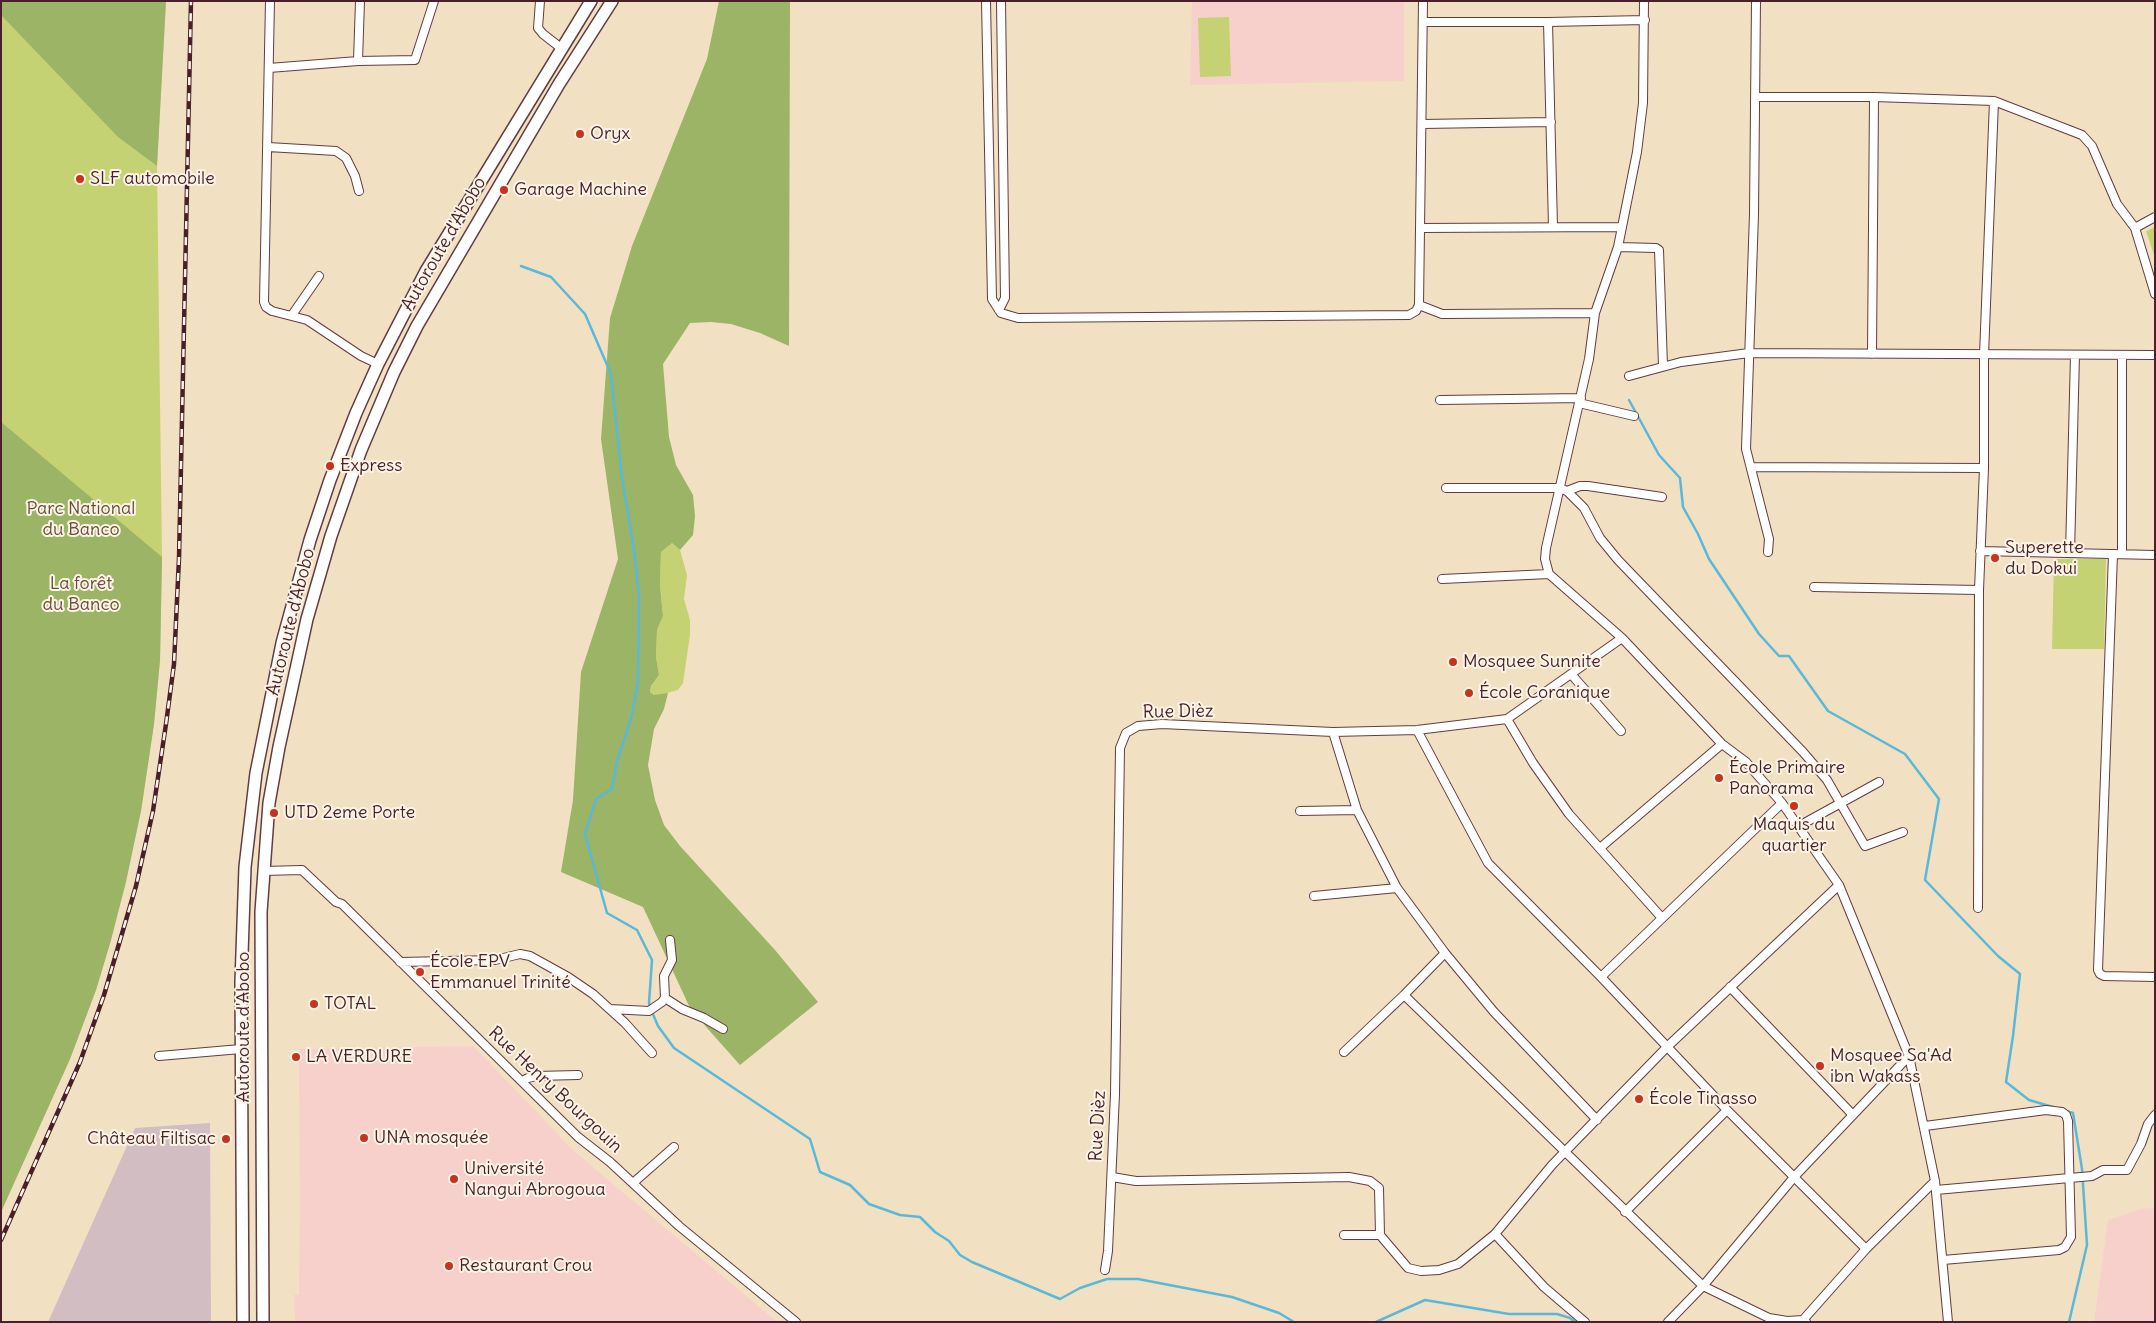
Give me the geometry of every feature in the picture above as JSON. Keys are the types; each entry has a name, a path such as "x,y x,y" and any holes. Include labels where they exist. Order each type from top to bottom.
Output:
{"main road":[{"path":"243,1322 241,982 245,867 256,773 276,672 318,516 356,413 378,364 426,271 591,1"},
{"name":"Autoroute d'Abobo","path":"263,1322 261,912 263,871 269,802 295,673 331,536 361,450 394,372 433,297 559,84 612,1"}],"street":[{"path":"270,1 264,302 266,307 272,311 307,320 361,356 378,364"},
{"path":"358,61 360,1"},
{"path":"269,68 358,61 415,60 434,1"},
{"path":"540,1 538,28 542,34 561,48"},
{"path":"986,1 992,299 999,310 1006,316 1018,318 1410,315 1416,311 1419,304 1423,1"},
{"path":"999,310 1005,298 1001,1"},
{"path":"1644,1 1642,112 1637,152 1618,247 1595,313 1589,359 1559,488 1545,559 1549,574 1622,638 1722,744 1746,762 1782,803 1839,885 1909,1056 1935,1180 1948,1322"},
{"path":"1756,1 1756,97 1746,449 1768,539 1768,552"},
{"path":"1423,22 1644,20"},
{"path":"1548,22 1553,227"},
{"path":"1756,97 1874,97 1994,101 2082,135 2092,146 2117,204 2135,228 2155,294"},
{"path":"1872,354 1874,97"},
{"path":"1978,908 1979,590 1984,468 1984,355 1994,101"},
{"path":"1422,124 1551,122"},
{"path":"268,147 336,151 346,158 355,176 359,190"},
{"path":"2135,228 2155,217"},
{"path":"1420,228 1621,227"},
{"path":"1618,247 1656,248 1659,250 1663,366"},
{"path":"292,316 319,276"},
{"path":"1419,304 1442,314 1595,313"},
{"path":"1629,376 1698,358 1749,353 2155,355"},
{"path":"2070,553 2075,355"},
{"path":"2122,355 2122,554"},
{"path":"1440,400 1580,401 1634,416"},
{"path":"1751,467 1984,468"},
{"path":"1568,491 1580,486 1588,486 1662,497"},
{"path":"1446,488 1559,488 1568,491 1584,508 1600,538 1618,560 1803,752 1827,780 1865,846 1903,832"},
{"path":"1980,551 2155,555"},
{"path":"2113,554 2098,970 2104,976 2155,977"},
{"path":"1442,578 1549,574"},
{"path":"1814,586 1979,590"},
{"name":"Rue Dièz","path":"1105,1270 1108,1251 1115,1094 1120,748 1126,733 1138,726 1162,724 1333,732 1417,730 1507,719 1622,638"},
{"path":"1571,674 1621,731"},
{"path":"1507,719 1533,763 1569,814 1662,918"},
{"path":"1417,730 1488,863 1602,977 1728,1110 1866,1249"},
{"path":"1333,732 1356,810 1397,888 1494,1012 1597,1120"},
{"path":"1600,848 1722,744"},
{"path":"1799,826 1879,782"},
{"path":"1602,977 1782,803"},
{"path":"1300,812 1356,810"},
{"name":"Rue Henry Bourgouin","path":"263,871 302,870 336,902 342,904 578,1137 610,1162 679,1226 796,1322"},
{"path":"1112,1177 1136,1180 1349,1178 1370,1182 1379,1188 1380,1235 1399,1260 1408,1268 1421,1271 1439,1270 1458,1264 1495,1234 1564,1152 1667,1047 1839,885"},
{"path":"1314,896 1397,888"},
{"path":"664,1000 664,976 672,960 670,940"},
{"path":"1344,1052 1404,996 1446,953"},
{"path":"400,962 495,960 520,954 530,956 568,977 593,994 625,1023 652,1053"},
{"path":"1730,987 1854,1115"},
{"path":"1404,996 1703,1286 1768,1318 1804,1321 1866,1249 1935,1180"},
{"path":"610,1009 649,1011 664,1000"},
{"path":"664,1000 723,1029"},
{"path":"159,1056 241,1049"},
{"path":"1668,1322 1703,1286 1795,1176 1909,1056"},
{"path":"522,1081 536,1076 578,1075"},
{"path":"1625,1212 1728,1110"},
{"path":"1924,1126 2046,1110 2062,1112 2068,1121 2071,1237 2065,1247 2059,1250 1943,1260"},
{"path":"1936,1190 2092,1176 2108,1169 2127,1170 2141,1144 2148,1124 2155,1115"},
{"path":"633,1184 674,1147"},
{"path":"1495,1234 1544,1287 1585,1322"},
{"path":"1344,1235 1380,1235"}],"shaded area":[{"path":"1192,1 1404,1 1404,81 1190,85"},
{"name":"Université Nangui Abrogoua","path":"473,1046 575,1152 777,1322 295,1322 294,1295 299,1295 299,1049"},
{"path":"210,1123 211,1322 48,1322 135,1128"},
{"path":"2145,1208 2155,1209 2155,1322 2094,1322 2108,1220"}],"green space":[{"name":"Parc National du Banco","path":"1,1 166,1 157,166 162,557 160,660 154,724 141,811 111,940 96,990 70,1059 1,1212"},
{"path":"1,1 166,1 157,166 118,137 1,15"},
{"path":"719,1 790,1 789,346 760,333 731,324 711,322 690,323 663,364 669,437 676,465 693,495 695,516 693,535 680,550 672,543 661,552 660,586 663,616 657,630 656,657 659,675 651,686 650,692 654,695 668,693 664,709 654,729 648,765 655,800 664,825 680,846 775,950 818,1002 740,1065 691,1010 643,907 561,872 573,800 581,672 618,559 601,439 610,318 632,246 707,59"},
{"path":"1229,17 1231,76 1200,77 1198,18"},
{"path":"2155,227 2155,258 2146,231"},
{"name":"La forêt du Banco","path":"1,422 162,557 160,660 154,724 141,811 126,882 96,990 70,1059 1,1212"},
{"path":"672,543 680,550 687,575 684,599 690,620 690,635 683,683 678,690 654,695 650,692 651,686 659,675 656,657 657,630 663,616 660,586 661,552"},
{"path":"2054,559 2106,559 2104,649 2052,649"}],"waterway":[{"path":"521,266 551,277 585,314 611,374 622,478 634,549 639,597 638,681 632,715 617,762 612,789 596,799 585,834 607,913 637,930 652,960 650,1007"},
{"path":"1629,400 1659,455 1680,478 1683,507 1709,559 1759,634 1779,656 1789,656 1828,711 1905,754 1939,799 1925,880 1998,956 2020,974 2006,1082 2029,1100 2053,1107"},
{"path":"652,1012 658,1026 674,1048 810,1139 820,1172 850,1185 869,1204 900,1215 920,1217 935,1232 949,1241 960,1255 972,1262 1060,1299 1080,1288 1107,1279 1138,1279 1232,1297 1279,1313 1294,1322"},
{"path":"2066,1111 2073,1113 2082,1169 2087,1245 2069,1322"},
{"path":"1376,1322 1425,1300 1509,1314 1557,1314 1570,1318 1575,1322"}],"railway":[{"path":"1,1240 80,1062 104,995 136,886 153,811 174,664 179,558 191,1"}],"place":[{"name":"Oryx","path":"580,134"},
{"name":"SLF automobile","path":"80,179"},
{"name":"Garage Machine","path":"504,190"},
{"name":"Express","path":"330,466"},
{"name":"Superette du Dokui","path":"1995,558"},
{"name":"Mosquee Sunnite","path":"1453,662"},
{"name":"École Coranique","path":"1469,693"},
{"name":"École Primaire Panorama","path":"1719,778"},
{"name":"Maquis du quartier","path":"1794,806"},
{"name":"UTD 2eme Porte","path":"274,813"},
{"name":"École EPV Emmanuel Trinité","path":"420,972"},
{"name":"TOTAL","path":"314,1004"},
{"name":"LA VERDURE","path":"296,1057"},
{"name":"Mosquee Sa'Ad ibn Wakass","path":"1820,1066"},
{"name":"École Tinasso","path":"1639,1099"},
{"name":"UNA mosquée","path":"364,1138"},
{"name":"Château Filtisac","path":"226,1139"},
{"name":"Université Nangui Abrogoua","path":"454,1179"},
{"name":"Restaurant Crou","path":"449,1266"}]}
